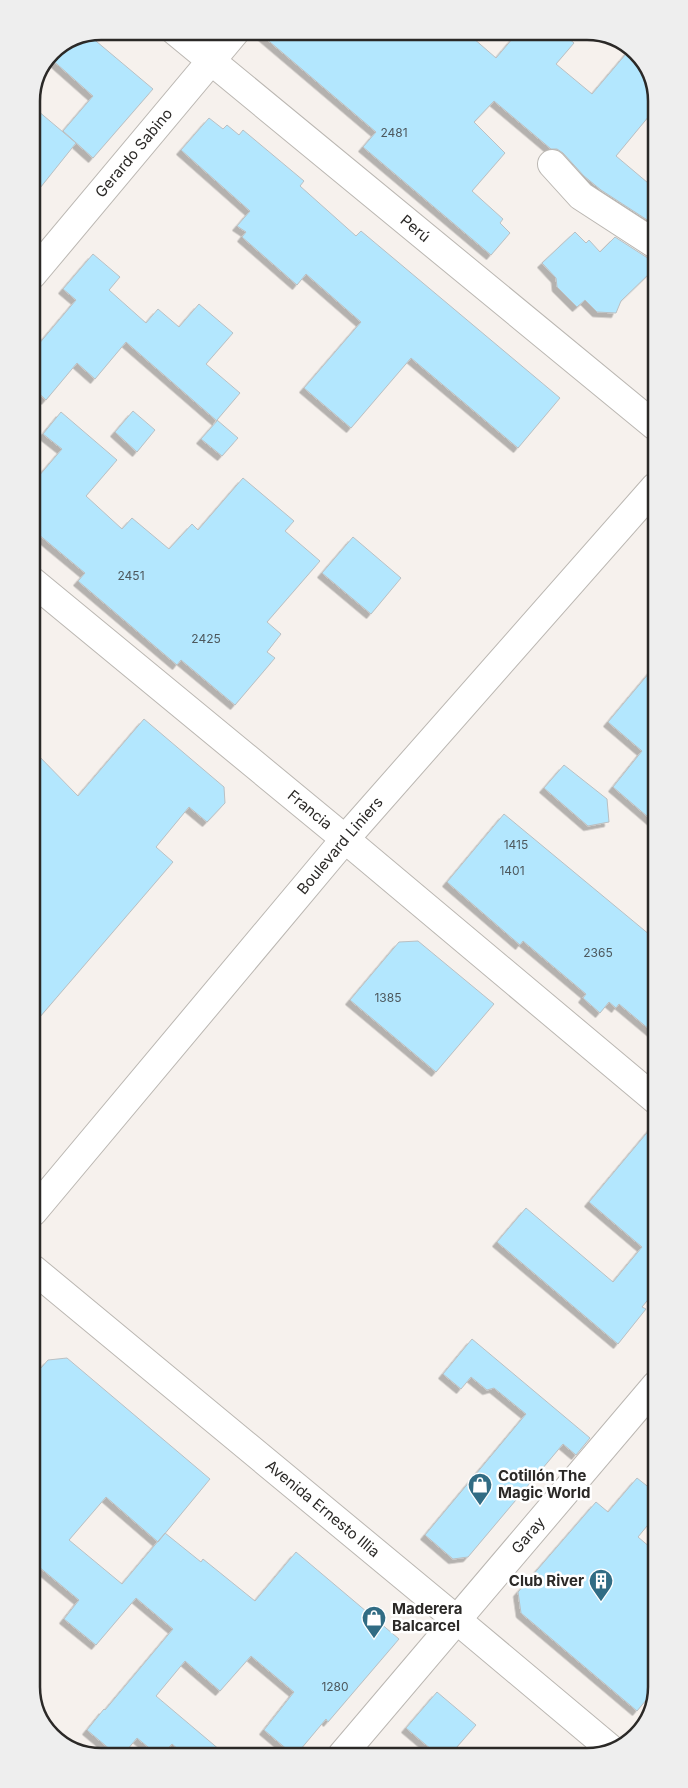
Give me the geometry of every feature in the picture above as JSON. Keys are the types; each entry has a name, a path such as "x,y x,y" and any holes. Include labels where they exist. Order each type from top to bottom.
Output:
{"street":[{"name":"Perú","path":"186,40 648,420"},
{"name":"Gerardo Sabino","path":"40,265 228,40"},
{"path":"552,164 581,196 648,240"},
{"name":"Boulevard Liniers","path":"40,1204 345,839 648,495"},
{"name":"Francia","path":"40,587 648,1093"},
{"name":"Avenida Ernesto Illia","path":"40,1276 606,1745"},
{"name":"Garay","path":"349,1748 648,1394"}],"building":[{"path":"268,40 475,40 496,58 511,40 570,40 574,43 556,64 592,94 626,54 638,67 646,85 648,117 616,156 648,183 648,220 601,190 584,176 563,153 557,149 551,149 494,101 474,122 505,153 472,191 503,219 500,223 510,233 491,255 363,147 376,132"},
{"path":"96,41 153,89 93,158 63,131 93,96 55,62 70,48 81,43"},
{"path":"40,113 76,143 40,188"},
{"path":"209,118 223,129 227,125 239,135 243,130 304,181 300,186 356,236 361,231 560,398 518,448 411,358 351,428 304,388 361,322 306,274 297,285 242,237 246,232 237,226 250,211 181,150"},
{"path":"575,232 586,243 589,240 600,252 615,237 648,258 648,275 621,301 616,313 597,312 585,300 577,307 557,287 556,278 542,263"},
{"path":"93,254 120,277 109,290 146,323 158,309 179,327 199,304 233,333 206,364 240,393 217,420 238,438 222,456 201,439 217,421 126,342 95,379 77,363 46,400 40,394 40,343 76,300 63,289"},
{"path":"133,411 155,430 137,452 115,432"},
{"path":"61,412 117,460 86,496 122,529 132,518 169,549 192,524 198,530 243,478 294,521 285,531 320,561 267,622 281,634 267,652 275,658 235,705 181,660 177,665 78,581 85,573 40,536 40,475 62,449 43,434"},
{"path":"353,537 401,578 371,614 322,573"},
{"path":"648,674 648,817 613,787 642,751 608,722"},
{"path":"144,719 224,787 225,803 207,822 189,807 156,847 173,862 40,1017 40,757 78,796"},
{"path":"564,765 607,799 609,822 588,826 544,788"},
{"path":"504,814 648,933 648,1028 619,1004 616,1008 609,1002 600,1013 583,998 586,994 523,941 520,945 447,882"},
{"path":"418,941 494,1004 436,1072 350,1000 399,942"},
{"path":"648,1132 648,1300 642,1307 646,1309 618,1344 497,1242 526,1208 613,1282 642,1247 589,1202"},
{"path":"472,1339 590,1438 576,1455 563,1444 468,1557 453,1559 425,1535 526,1414 494,1388 487,1390 471,1377 461,1389 443,1374"},
{"path":"67,1358 210,1479 165,1533 201,1562 203,1559 255,1601 296,1552 399,1639 328,1722 326,1719 302,1748 285,1748 264,1730 294,1692 251,1656 220,1691 185,1661 156,1696 218,1748 177,1748 172,1744 168,1748 149,1748 137,1738 129,1748 108,1748 87,1730 173,1629 136,1598 96,1645 64,1619 79,1600 40,1568 40,1369 48,1360","holes":["106,1497 158,1542 122,1584 69,1540"]},
{"path":"637,1478 648,1487 648,1525 638,1537 648,1545 648,1687 646,1700 637,1711 521,1613 518,1592 596,1502 608,1512"},
{"path":"437,1692 476,1725 456,1748 430,1748 406,1728"}],"place":[{"name":"Cotillón The Magic World","path":"480,1506"},
{"name":"Club River","path":"601,1602"},
{"name":"Maderera Balcarcel","path":"374,1639"}]}
